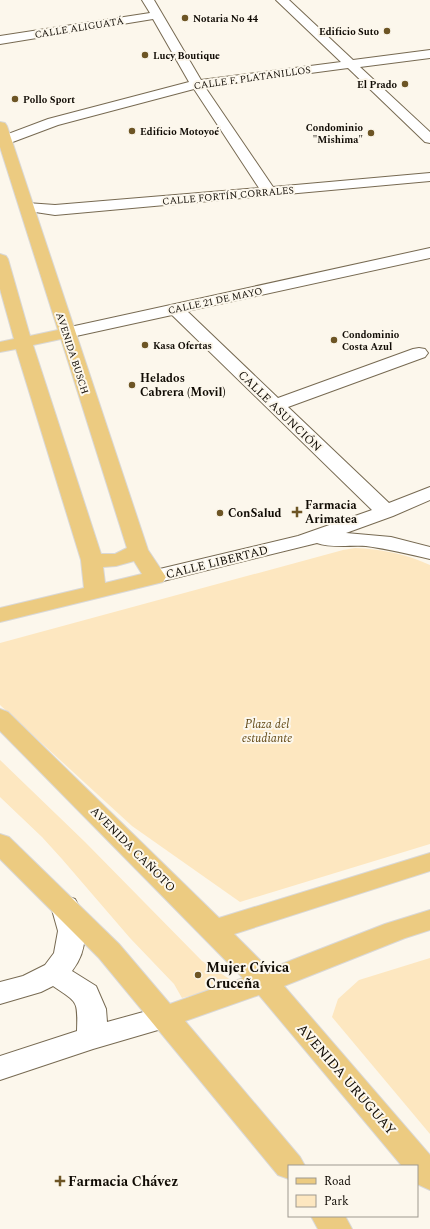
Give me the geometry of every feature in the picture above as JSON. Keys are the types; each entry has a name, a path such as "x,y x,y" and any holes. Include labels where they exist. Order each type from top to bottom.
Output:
{"main road":[{"name":"AVENIDA BUSCH","path":"3,144 27,207 73,354 138,550 154,577"},
{"path":"0,259 28,360 92,560 95,592"},
{"name":"CALLE 21 DE MAYO","path":"0,347 67,333"},
{"path":"28,360 38,352 47,350 57,349 73,354"},
{"path":"92,560 118,560 131,555 138,550"},
{"name":"CALLE LIBERTAD","path":"0,615 154,577"},
{"name":"AVENIDA CAÑOTO","path":"0,717 214,930 264,982"},
{"path":"0,843 114,956 288,1165"},
{"path":"214,930 430,862"},
{"path":"166,1017 264,982 395,931 430,920"},
{"name":"AVENIDA URUGUAY","path":"264,982 430,1176"},
{"path":"328,1217 336,1229"}],"street":[{"path":"148,0 197,84 269,192"},
{"path":"282,0 430,139"},
{"name":"CALLE ALIGUATÁ","path":"0,40 157,15"},
{"name":"CALLE F. PLATANILLOS","path":"0,122 19,126 53,122 197,84 430,54"},
{"name":"CALLE F. PLATANILLOS","path":"3,144 53,122"},
{"name":"CALLE FORTÍN CORRALES","path":"27,207 55,210 430,177"},
{"name":"CALLE 21 DE MAYO","path":"67,333 430,253"},
{"name":"CALLE ASUNCIÓN","path":"175,309 386,512"},
{"path":"275,406 419,353"},
{"name":"CALLE LIBERTAD","path":"154,577 305,540 386,512 429,501"},
{"path":"305,540 364,540 390,543 430,553"},
{"path":"0,993 31,984 55,972 68,956 72,931 65,906"},
{"path":"55,972 86,994 92,1009 92,1038"},
{"path":"0,1068 92,1038 166,1017"}],"green space":[{"name":"Plaza del estudiante","path":"355,548 393,553 430,565 430,844 240,902 132,826 0,705 0,643"},
{"path":"0,760 85,842 202,961 237,984 182,998 174,984 130,938 62,859 42,837 0,797"},
{"path":"430,958 430,1134 332,1017 338,999 359,980"}],"place":[{"name":"Notaria No 44","path":"185,18"},
{"name":"Edificio Suto","path":"387,31"},
{"name":"Lucy Boutique","path":"145,55"},
{"name":"El Prado","path":"405,84"},
{"name":"Pollo Sport","path":"15,99"},
{"name":"Edificio Motoyoé","path":"132,131"},
{"name":"Condominio \"Mishima\"","path":"371,133"},
{"name":"Condominio Costa Azul","path":"334,340"},
{"name":"Kasa Ofertas","path":"145,345"},
{"name":"Helados Cabrera (Movil)","path":"132,385"},
{"name":"Farmacia Arimatea","path":"297,512"},
{"name":"ConSalud","path":"220,513"},
{"name":"Mujer Cívica Cruceña","path":"198,975"},
{"name":"Farmacia Chávez","path":"60,1181"}]}
